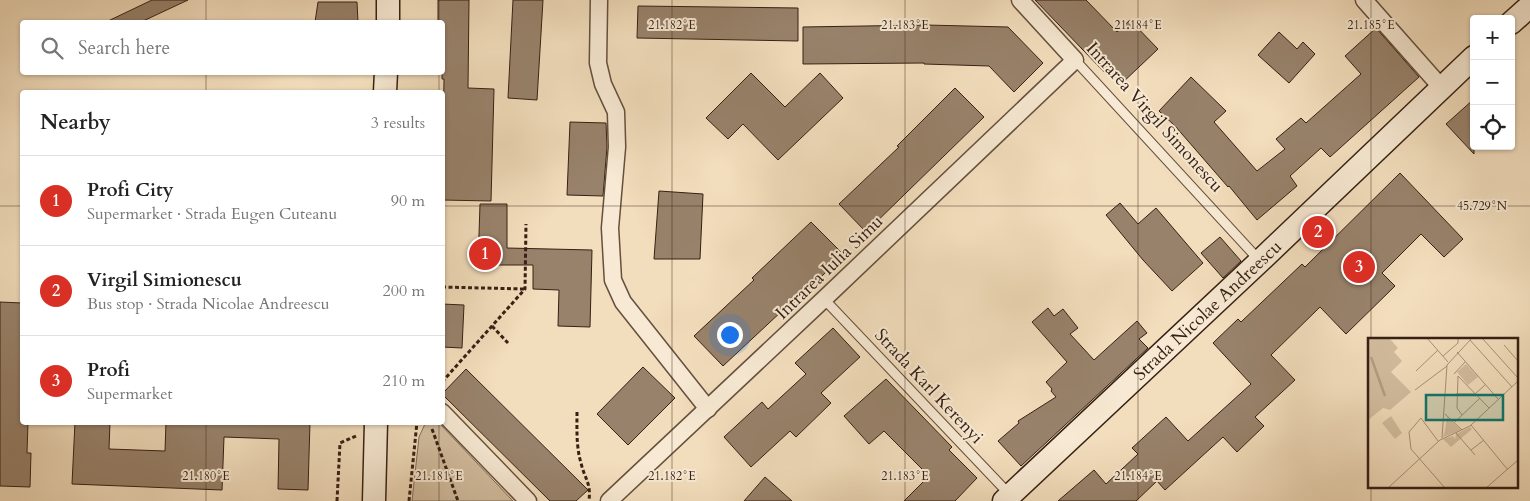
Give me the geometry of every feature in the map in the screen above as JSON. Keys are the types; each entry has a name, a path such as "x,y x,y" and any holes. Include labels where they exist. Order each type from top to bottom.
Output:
{"main road":[{"path":"388,0 388,20"},
{"path":"1515,19 1530,6"},
{"name":"Strada Nicolae Andreescu","path":"1007,498 1260,262 1471,60"},
{"path":"386,75 386,90"},
{"path":"374,501 376,425"}],"street":[{"path":"599,0 598,62 603,84 616,112 617,147 610,228 613,280 623,302 708,409"},
{"name":"Intrarea Virgil Simonescu","path":"1020,0 1075,60"},
{"path":"1364,0 1441,87"},
{"name":"Intrarea Iulia Simu","path":"609,501 1075,60"},
{"path":"445,415 528,501"}],"lane":[{"name":"Intrarea Virgil Simonescu","path":"1075,60 1260,262"},
{"name":"Strada Karl Kerenyi","path":"824,299 1007,498"}],"path":[{"path":"445,379 525,289 526,224"},
{"path":"445,287 525,289"},
{"path":"492,326 508,343"},
{"path":"577,412 576,440 581,465 589,484 588,501"},
{"path":"337,501 340,443 376,425"},
{"path":"408,501 417,425"},
{"path":"431,425 458,501"}],"shaded area":[{"path":"425,425 441,425 513,501 412,501 419,437"}],"building":[{"path":"152,0 188,0 145,20 110,20"},
{"path":"438,0 469,0 468,88 494,89 491,201 445,200 445,90 442,75 445,75 445,20 438,20"},
{"path":"513,0 543,0 537,100 508,98"},
{"path":"1035,0 1086,0 1117,32 1130,20 1158,49 1120,85 1107,75"},
{"path":"318,2 357,2 358,20 315,20"},
{"path":"638,6 798,8 798,41 637,38"},
{"path":"926,25 1008,27 1043,63 1014,92 989,66 924,63 803,64 803,27"},
{"path":"1376,28 1419,77 1330,157 1321,148 1290,176 1297,186 1257,220 1229,186 1159,111 1191,77 1226,111 1214,122 1257,171 1285,149 1276,139 1301,118 1306,123 1361,74 1345,56"},
{"path":"1279,32 1297,49 1303,42 1315,54 1289,83 1258,55"},
{"path":"751,73 785,107 820,73 843,98 778,160 743,124 728,139 706,118"},
{"path":"955,88 984,117 866,232 839,204 899,147 897,146"},
{"path":"1470,103 1470,150 1446,124"},
{"path":"570,122 606,123 607,147 603,196 567,195"},
{"path":"1400,173 1463,239 1444,257 1421,234 1382,273 1395,286 1346,334 1320,307 1271,355 1295,380 1255,417 1264,426 1237,452 1223,437 1165,490 1157,481 1136,501 1058,501 1094,470 1106,484 1138,454 1132,448 1166,417 1188,441 1251,384 1213,343 1238,319 1241,322 1302,264 1305,267"},
{"path":"659,191 703,194 700,259 654,259"},
{"path":"1120,203 1138,224 1156,208 1203,263 1172,291 1143,260 1106,215"},
{"path":"480,204 507,204 507,248 592,250 590,327 558,326 559,290 533,289 533,265 478,265"},
{"path":"811,222 844,255 723,366 694,336 754,280 752,278"},
{"path":"1220,237 1241,261 1223,278 1201,253"},
{"path":"0,302 20,303 20,425 28,425 27,453 31,453 30,487 0,486"},
{"path":"445,304 464,305 462,348 445,347"},
{"path":"1048,308 1054,316 1063,309 1078,328 1070,334 1094,360 1137,321 1147,333 1139,339 1148,348 1021,466 998,441 1019,423 1018,421 1056,397 1046,382 1067,362 1032,322"},
{"path":"833,328 860,357 821,393 831,403 796,437 790,431 751,467 724,437 762,402 768,409 806,374 795,363"},
{"path":"643,367 675,398 628,445 597,414"},
{"path":"466,369 588,490 576,501 550,501 445,397 445,391"},
{"path":"886,379 952,447 949,450 977,478 955,501 904,501 929,476 884,431 869,444 844,416"},
{"path":"75,425 110,425 109,449 165,451 166,425 310,425 308,490 278,489 279,439 224,437 222,490 72,484"},
{"path":"765,477 792,501 744,501"}],"place":[{"name":"Virgil Simionescu","path":"1318,232"},
{"name":"Profi City","path":"485,254"},
{"name":"Profi","path":"1359,267"}]}
